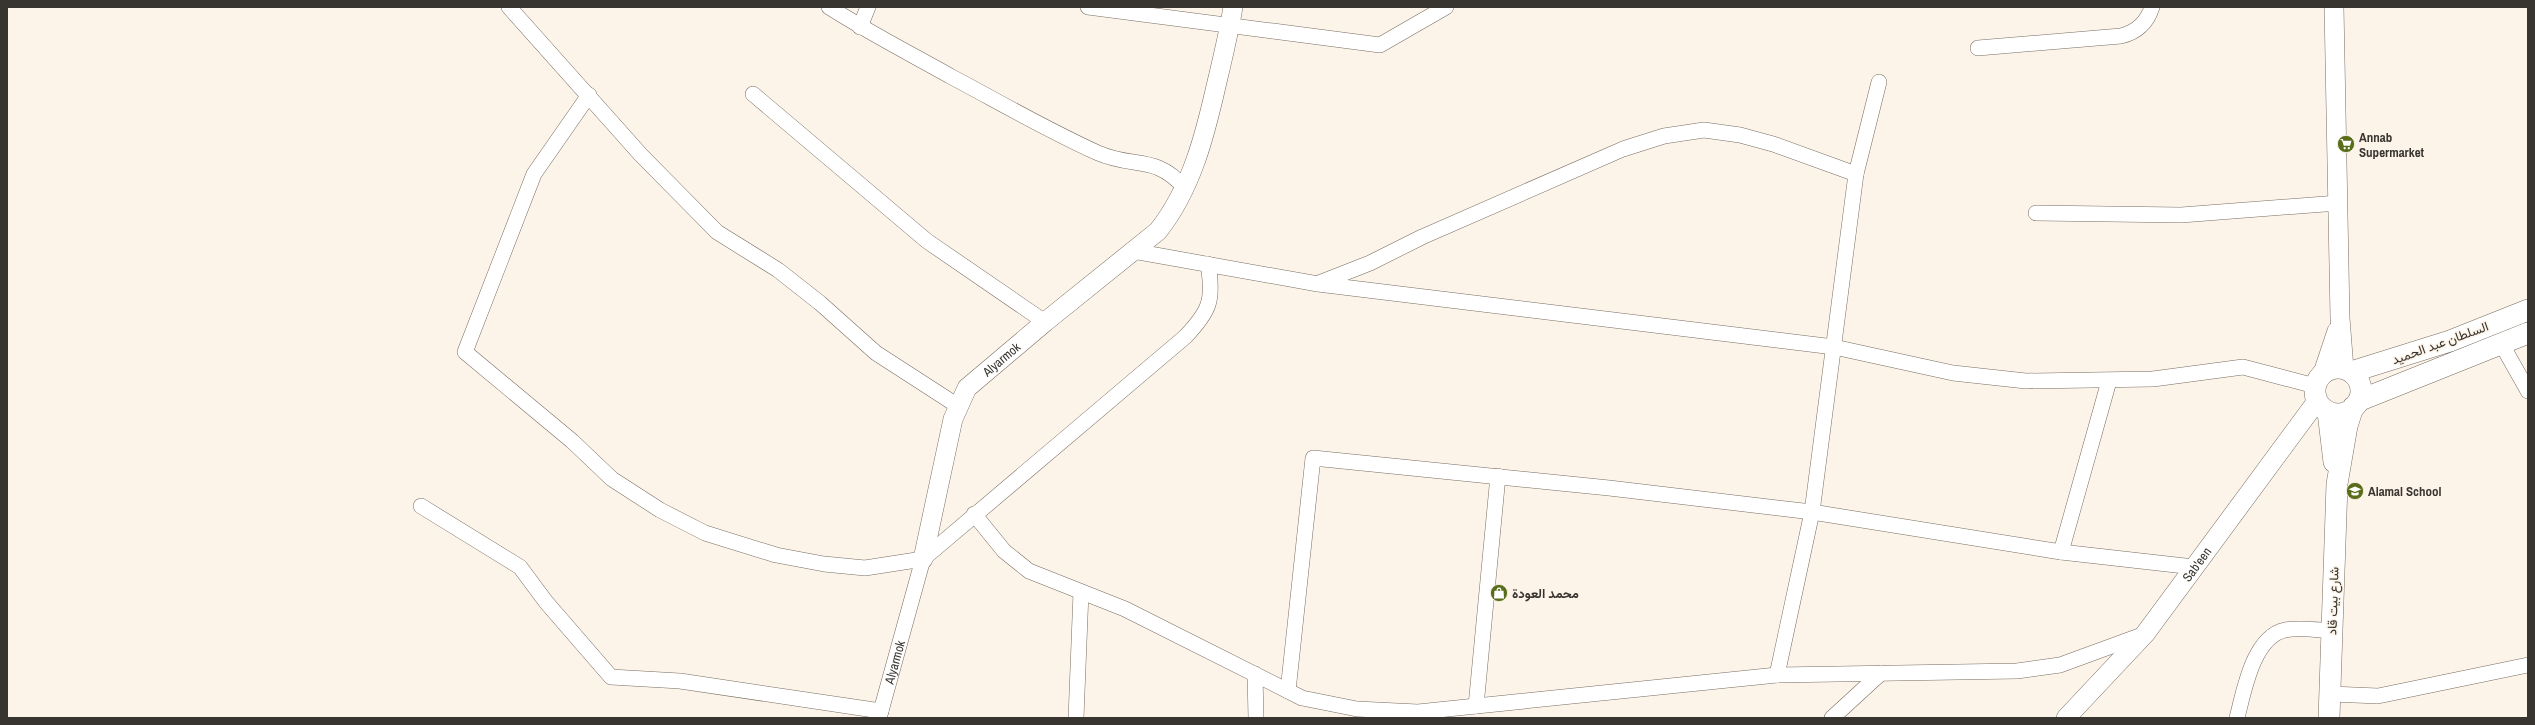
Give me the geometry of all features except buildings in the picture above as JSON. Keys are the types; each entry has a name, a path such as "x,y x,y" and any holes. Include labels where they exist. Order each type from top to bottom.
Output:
{"main road":[{"name":"السلطان عبد الحميد","path":"2348,370 2450,341 2528,310"},
{"name":"السلطان عبد الحميد","path":"2355,404 2528,333"},
{"path":"2337,368 2348,370 2360,384 2360,392 2346,433 2337,484 2321,393 2337,368"},
{"path":"2321,393 2343,413 2355,404"},
{"name":"شارع بيت قاد","path":"2329,718 2337,484"}],"street":[{"path":"509,7 641,155 717,232 778,270 820,303 876,353 958,406"},
{"path":"829,7 860,27 1036,122 1100,154 1158,166 1172,174 1185,188"},
{"path":"860,27 868,7"},
{"path":"1088,7 1232,16 1380,45 1446,7"},
{"path":"1978,48 2121,36 2139,29 2148,19 2152,7"},
{"path":"2334,7 2340,318 2348,370"},
{"name":"Alyarmok","path":"880,715 923,559 953,419 967,388 1045,322 1158,231 1171,215 1185,188 1204,137 1232,16"},
{"path":"1777,675 1812,512 1856,174 1879,82"},
{"path":"752,94 926,241 1045,322"},
{"path":"589,96 534,174 465,352 572,441 612,479 660,510 705,533 776,555 824,564 865,568 923,559 974,514 1190,332 1203,318 1210,302 1212,287 1208,264"},
{"path":"1318,284 1370,264 1422,237 1623,149 1664,136 1704,130 1740,135 1773,144 1856,174"},
{"path":"2036,213 2181,215 2338,203"},
{"path":"1133,251 1318,284 1834,347 1953,373 2026,381 2109,381 2153,379 2243,367 2321,393"},
{"name":"Sab'een","path":"2066,718 2145,634 2321,393 2340,318"},
{"path":"2501,343 2528,391"},
{"path":"2061,552 2109,381"},
{"path":"1288,691 1313,458 1498,476 1812,512 2061,552 2194,567"},
{"path":"1476,706 1498,476"},
{"path":"421,506 520,567 546,602 611,677 680,681 880,715"},
{"path":"974,514 1015,562 1029,571 1125,609 1302,698 1357,709 1419,715 1476,706 1777,675 2017,670 2060,665 2145,634"},
{"path":"1076,718 1082,592"},
{"path":"2237,718 2257,655 2271,637 2284,630 2332,631"},
{"path":"2331,694 2378,696 2528,665"},
{"path":"1832,718 1880,673"},
{"path":"1255,674 1256,718"}],"place":[{"name":"Annab Supermarket","path":"2346,144"},
{"name":"Alamal School","path":"2355,491"},
{"name":"محمد العودة","path":"1499,593"}]}
